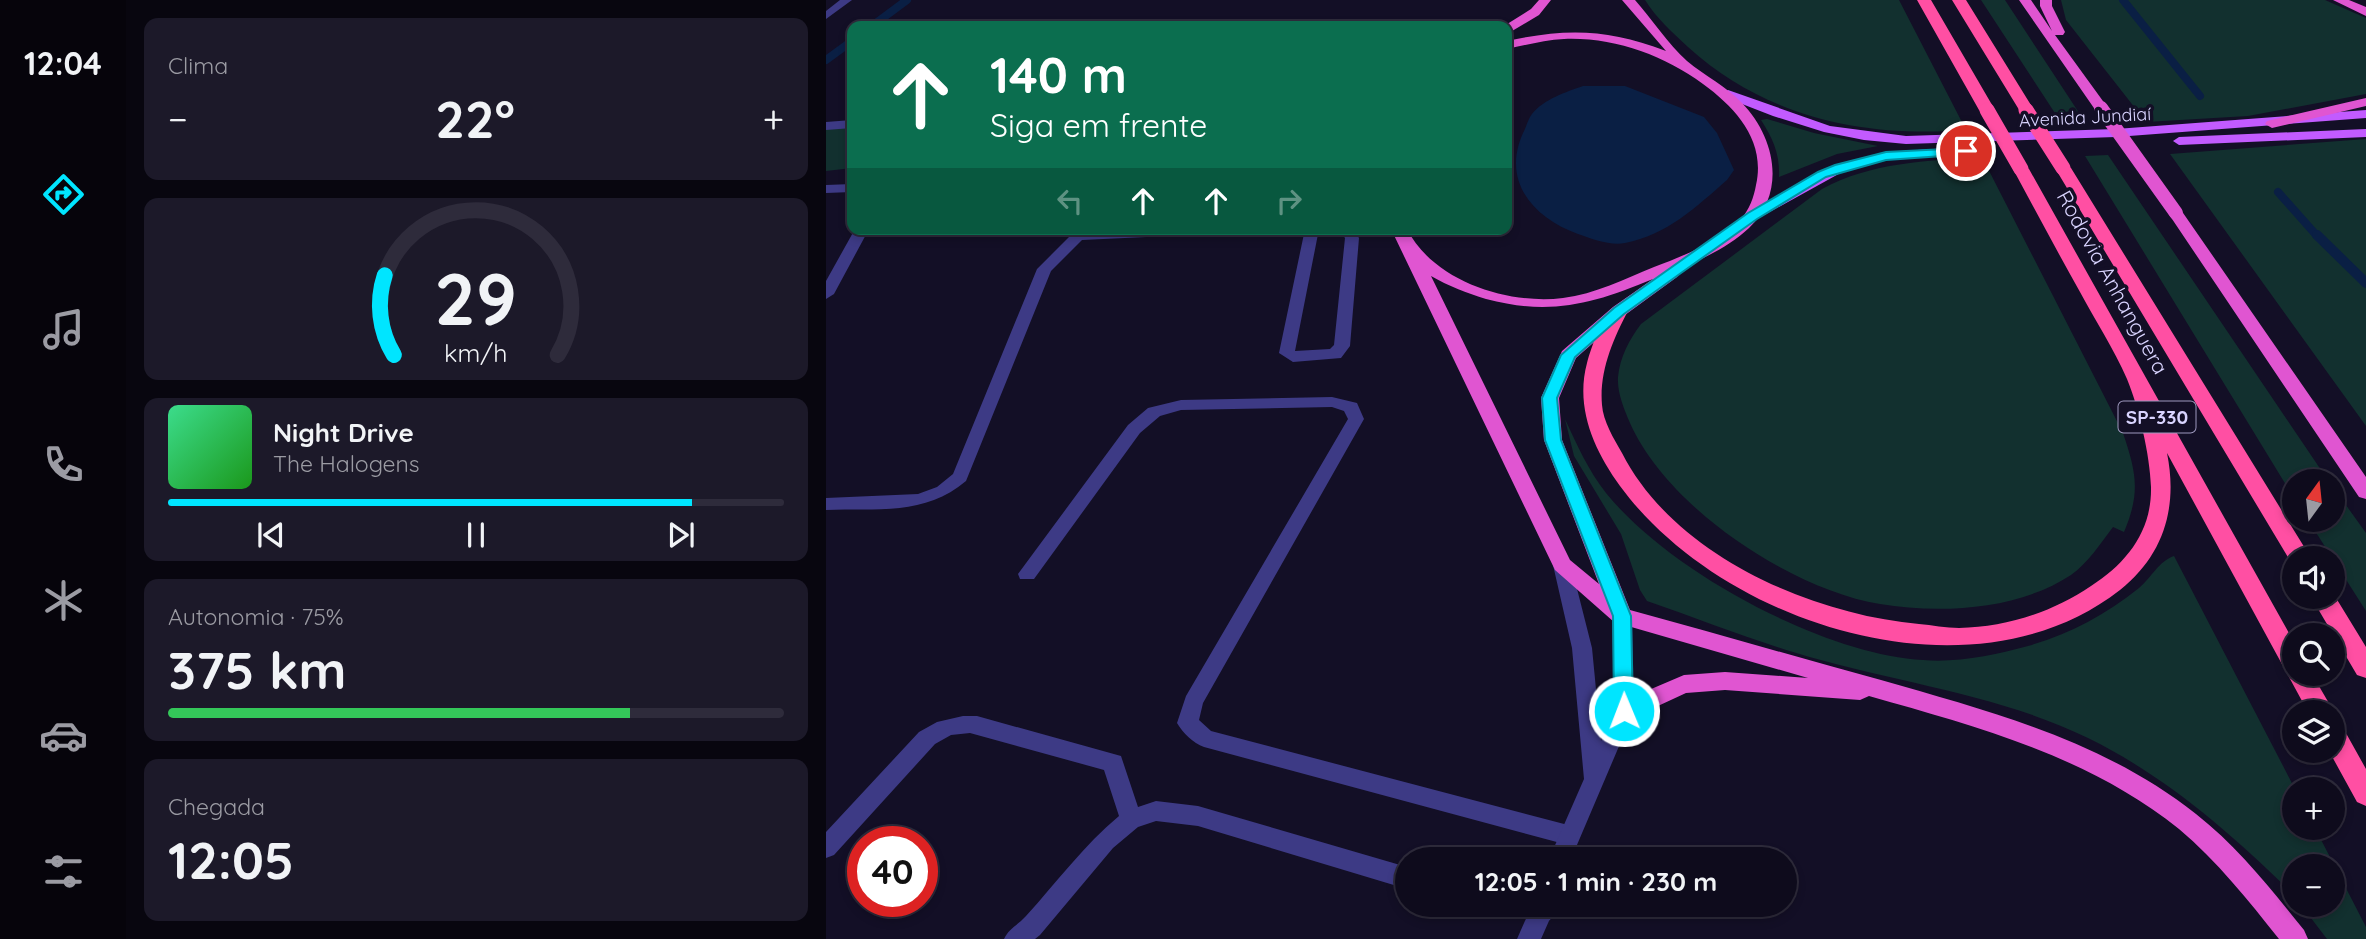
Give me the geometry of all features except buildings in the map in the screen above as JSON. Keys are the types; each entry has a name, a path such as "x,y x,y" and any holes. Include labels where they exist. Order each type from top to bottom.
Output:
{"highway":[{"path":"1512,27 1535,12 1545,0"},
{"path":"1622,616 1553,440 1550,398 1568,355 1619,311 1752,216 1767,179 1767,161 1758,131 1728,94 1683,63 1629,0"},
{"name":"Rodovia Anhanguera","path":"1924,0 2021,169 2282,642"},
{"name":"Rodovia Anhanguera","path":"1959,0 2293,546"},
{"path":"2025,0 2086,90 2176,213 2366,492"},
{"path":"2046,0 2046,6 2086,90"},
{"path":"2339,0 2366,12"},
{"path":"1512,44 1564,34 1584,35 1623,43 1683,63"},
{"path":"2272,124 2366,102"},
{"path":"1402,235 1562,565 1622,616 2008,726 2081,756 2134,784 2188,822 2240,870 2295,939"},
{"path":"1412,253 1441,274 1477,292 1523,303 1563,303 1603,293 1695,257"},
{"path":"1619,311 1602,340 1596,362 1592,406 1613,463 1642,500 1695,550 1761,589 1820,615 1891,631 1960,637 2012,631 2082,606 2127,573 2150,541 2161,504 2160,466 2138,383"},
{"path":"2330,609 2366,668"},
{"path":"1624,711 1684,684 1725,681 1899,694"},
{"path":"2345,756 2366,794"}],"main road":[{"name":"Avenida Jundiaí","path":"1728,94 1794,121 1894,140 2080,135 2272,124 2366,114"},
{"name":"Avenida Jundiaí","path":"1752,216 1822,175 1886,156 2366,133"}],"street":[{"path":"826,1 845,2"},
{"path":"826,16 845,2"},
{"path":"826,126 847,124"},
{"path":"826,189 847,188"},
{"path":"826,294 859,235"},
{"path":"826,504 919,499 943,491 960,477 1044,269 1081,235"},
{"path":"1311,235 1288,357 1335,354 1342,346 1352,238 1350,235"},
{"path":"1027,575 1135,429 1154,412 1181,405 1332,402 1351,407 1356,419 1194,702 1188,723 1204,738 1568,835"},
{"path":"1562,565 1582,648 1593,781"},
{"path":"1564,847 1624,711 1622,616"},
{"path":"826,848 927,738 942,728 960,723 977,725 1112,763 1131,819"},
{"path":"1016,939 1032,927 1105,841 1131,819 1156,811 1198,817 1395,874"},
{"path":"1530,939 1539,917"}],"green space":[{"path":"1645,0 1899,0 1966,130 1928,132 1854,126 1783,106 1750,91 1718,71 1671,31"},
{"path":"1981,0 2005,0 2087,125 2064,127"},
{"path":"2061,0 2325,0 2366,18 2366,94 2248,116 2146,122 2066,20"},
{"path":"1767,119 1814,133 1878,146 1837,154 1779,177 1775,147 1761,120"},
{"path":"847,126 847,169 826,171 826,128"},
{"path":"2366,139 2366,426 2170,154"},
{"path":"2108,155 2321,469 2282,469 2282,478 2085,156"},
{"path":"1982,157 2123,433 2135,482 2129,518 2124,532 2113,527 2088,559 2071,575 2027,596 1978,606 1928,609 1880,604 1845,595 1808,581 1771,562 1735,539 1672,485 1648,454 1630,423 1621,400 1618,377 1623,356 1641,324 1822,189 1860,173 1900,164"},
{"path":"1565,419 1588,466 1606,493 1668,551 1707,579 1750,604 1840,642 1883,654 1936,661 1976,658 2043,641 2086,623 2113,607 2139,588 2159,566 2174,556 2289,777 2282,777 2282,840 2321,840 2328,854 2282,854 2282,884 2247,850 2172,789 2117,753 2088,738 2017,710 1793,652 1647,601 1640,590 1621,534 1574,456"},
{"path":"2345,504 2366,533 2366,611 2345,578 2345,546 2325,546 2316,532 2345,532"},
{"path":"2345,886 2366,927 2366,939 2327,939 2310,917 2345,917"}],"water":[{"path":"1583,86 1625,86 1704,117 1717,133 1734,170 1727,180 1680,219 1640,239 1620,244 1608,243 1562,227 1535,208 1526,196 1516,167 1517,151 1529,118 1537,109 1556,97"}],"waterway":[{"path":"879,21 907,0"},
{"path":"2123,0 2200,96"},
{"path":"826,60 847,45"},
{"path":"2278,192 2318,237"},
{"path":"2317,235 2366,283"}],"route":[{"path":"1624,711 1622,616 1553,440 1550,398 1568,355 1619,311 1752,216 1822,175 1886,156 1966,151"}]}
